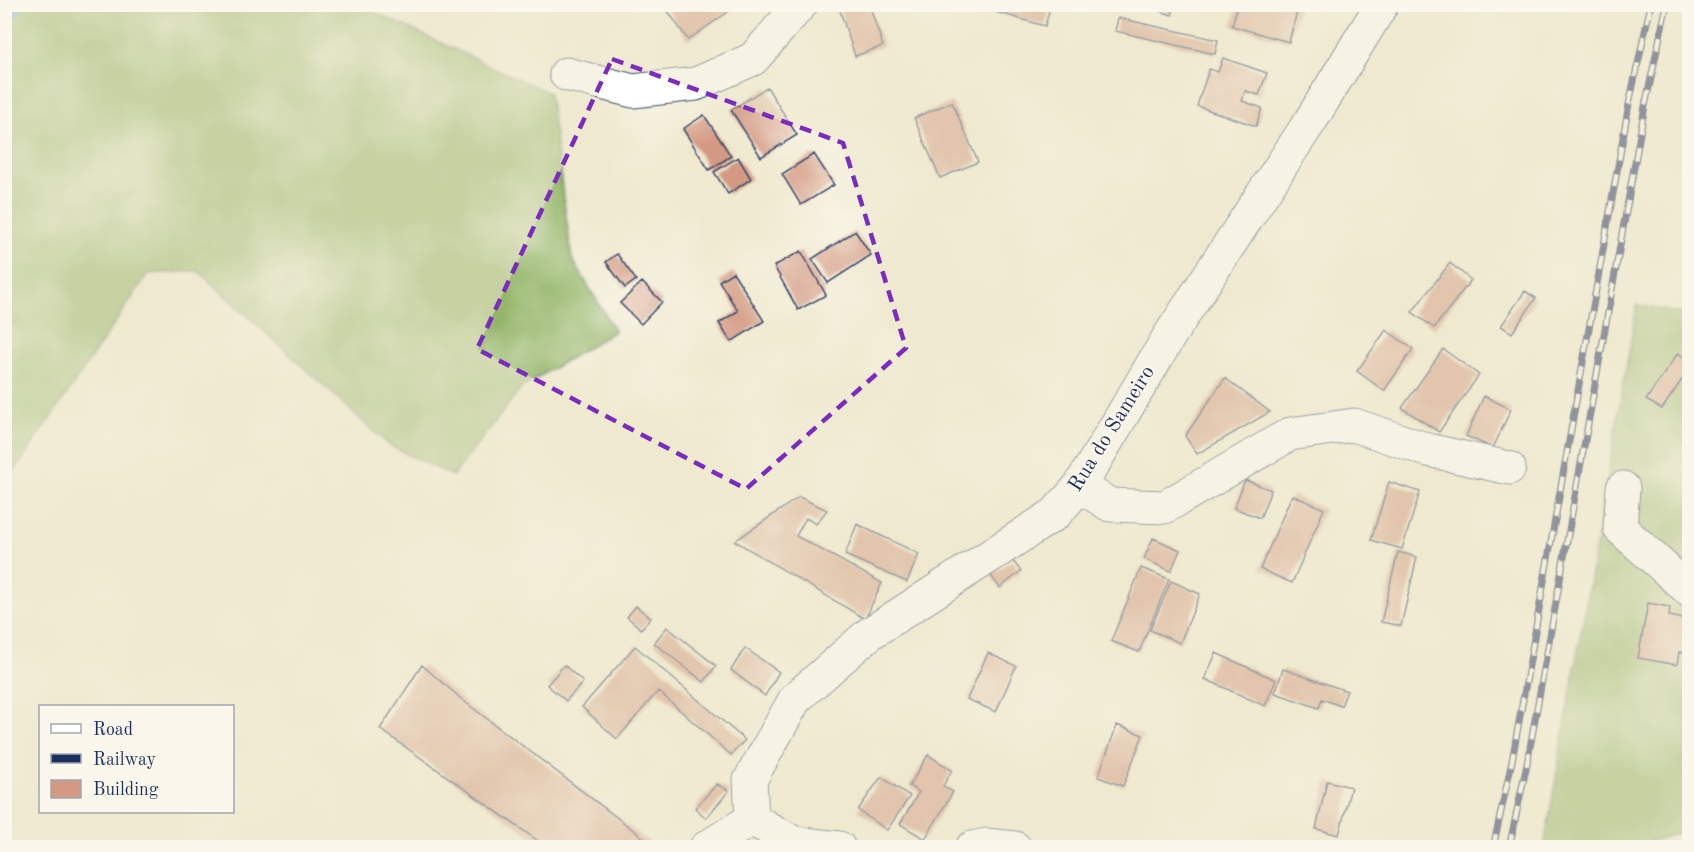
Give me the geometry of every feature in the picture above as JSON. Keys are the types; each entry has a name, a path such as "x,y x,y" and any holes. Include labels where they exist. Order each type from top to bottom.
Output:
{"street":[{"path":"566,74 633,92 696,84 753,59 801,4"},
{"name":"Rua do Sameiro","path":"752,819 750,780 795,699 869,634 1054,514 1080,486 1170,335 1311,120 1382,4"},
{"path":"1080,486 1110,505 1165,507 1290,434 1354,425 1428,450 1509,468"},
{"path":"1623,488 1620,528 1689,591"},
{"path":"706,848 752,819 794,843 838,848"},
{"path":"972,848 986,845 1016,848"}],"highlighted area":[{"path":"612,59 843,143 906,348 746,489 477,349"}],"green space":[{"path":"5,4 359,5 549,93 572,259 615,331 522,387 453,476 390,446 198,271 148,274 5,485"},
{"path":"1637,305 1689,315 1689,829 1635,847 1544,848"}],"building":[{"path":"663,4 739,4 688,40"},
{"path":"869,4 883,46 855,56 838,5"},
{"path":"994,4 1051,4 1045,26 992,11"},
{"path":"1139,4 1175,4 1172,15"},
{"path":"1238,4 1299,4 1289,42 1232,26"},
{"path":"1118,18 1218,40 1215,54 1115,31"},
{"path":"1223,58 1267,73 1259,95 1245,91 1242,101 1262,108 1256,126 1197,106 1209,69 1218,72"},
{"path":"767,87 797,135 761,157 731,110"},
{"path":"952,102 978,162 940,178 914,118"},
{"path":"704,115 731,156 709,170 683,129"},
{"path":"814,154 834,185 801,205 782,174"},
{"path":"738,157 751,179 728,194 714,172"},
{"path":"855,231 871,255 828,283 812,259"},
{"path":"801,251 826,295 798,310 774,266"},
{"path":"617,254 636,280 625,288 606,262"},
{"path":"1450,263 1471,280 1434,328 1412,312"},
{"path":"733,272 764,321 731,342 719,323 738,311 719,281"},
{"path":"642,282 662,302 641,324 620,303"},
{"path":"1525,291 1536,298 1512,333 1501,326"},
{"path":"1386,330 1413,349 1384,391 1357,371"},
{"path":"1443,349 1479,375 1439,432 1402,408"},
{"path":"1678,353 1690,362 1690,368 1662,409 1646,400"},
{"path":"1225,378 1270,412 1197,454 1185,436"},
{"path":"1484,396 1511,409 1493,448 1466,436"},
{"path":"1245,480 1271,490 1260,518 1234,508"},
{"path":"1389,482 1420,492 1402,549 1371,540"},
{"path":"1292,495 1324,509 1292,583 1260,569"},
{"path":"799,497 827,510 816,524 806,518 796,536 882,583 865,619 735,541"},
{"path":"857,524 919,554 907,582 845,555"},
{"path":"1153,538 1180,550 1171,571 1144,559"},
{"path":"1398,552 1417,557 1401,626 1381,622"},
{"path":"1012,560 1021,571 1000,588 991,576"},
{"path":"1141,568 1169,579 1139,652 1111,641"},
{"path":"1171,581 1200,594 1180,643 1150,630"},
{"path":"1648,603 1670,607 1669,616 1685,619 1683,633 1687,635 1684,653 1679,652 1677,665 1638,658"},
{"path":"636,606 651,618 641,629 627,617"},
{"path":"667,627 716,666 704,682 654,643"},
{"path":"635,646 745,740 731,755 658,691 617,739 582,707"},
{"path":"745,648 779,672 765,696 731,670"},
{"path":"988,653 1016,666 996,712 967,699"},
{"path":"1216,653 1276,680 1265,706 1205,679"},
{"path":"422,665 465,702 657,848 548,848 380,729"},
{"path":"564,665 583,682 566,701 547,685"},
{"path":"1283,669 1347,691 1341,706 1322,699 1319,708 1275,693"},
{"path":"1117,725 1143,735 1123,786 1098,777"},
{"path":"928,755 952,770 943,786 953,792 925,839 900,824 919,792 909,786"},
{"path":"881,777 910,796 887,830 858,810"},
{"path":"1327,781 1351,787 1339,835 1316,829"},
{"path":"717,784 729,791 706,818 695,808"}],"waterway":[{"path":"4,26 22,4"}],"railway":[{"path":"1493,848 1512,761 1629,104 1651,4"},
{"path":"1509,848 1527,764 1645,106 1667,4"}]}
